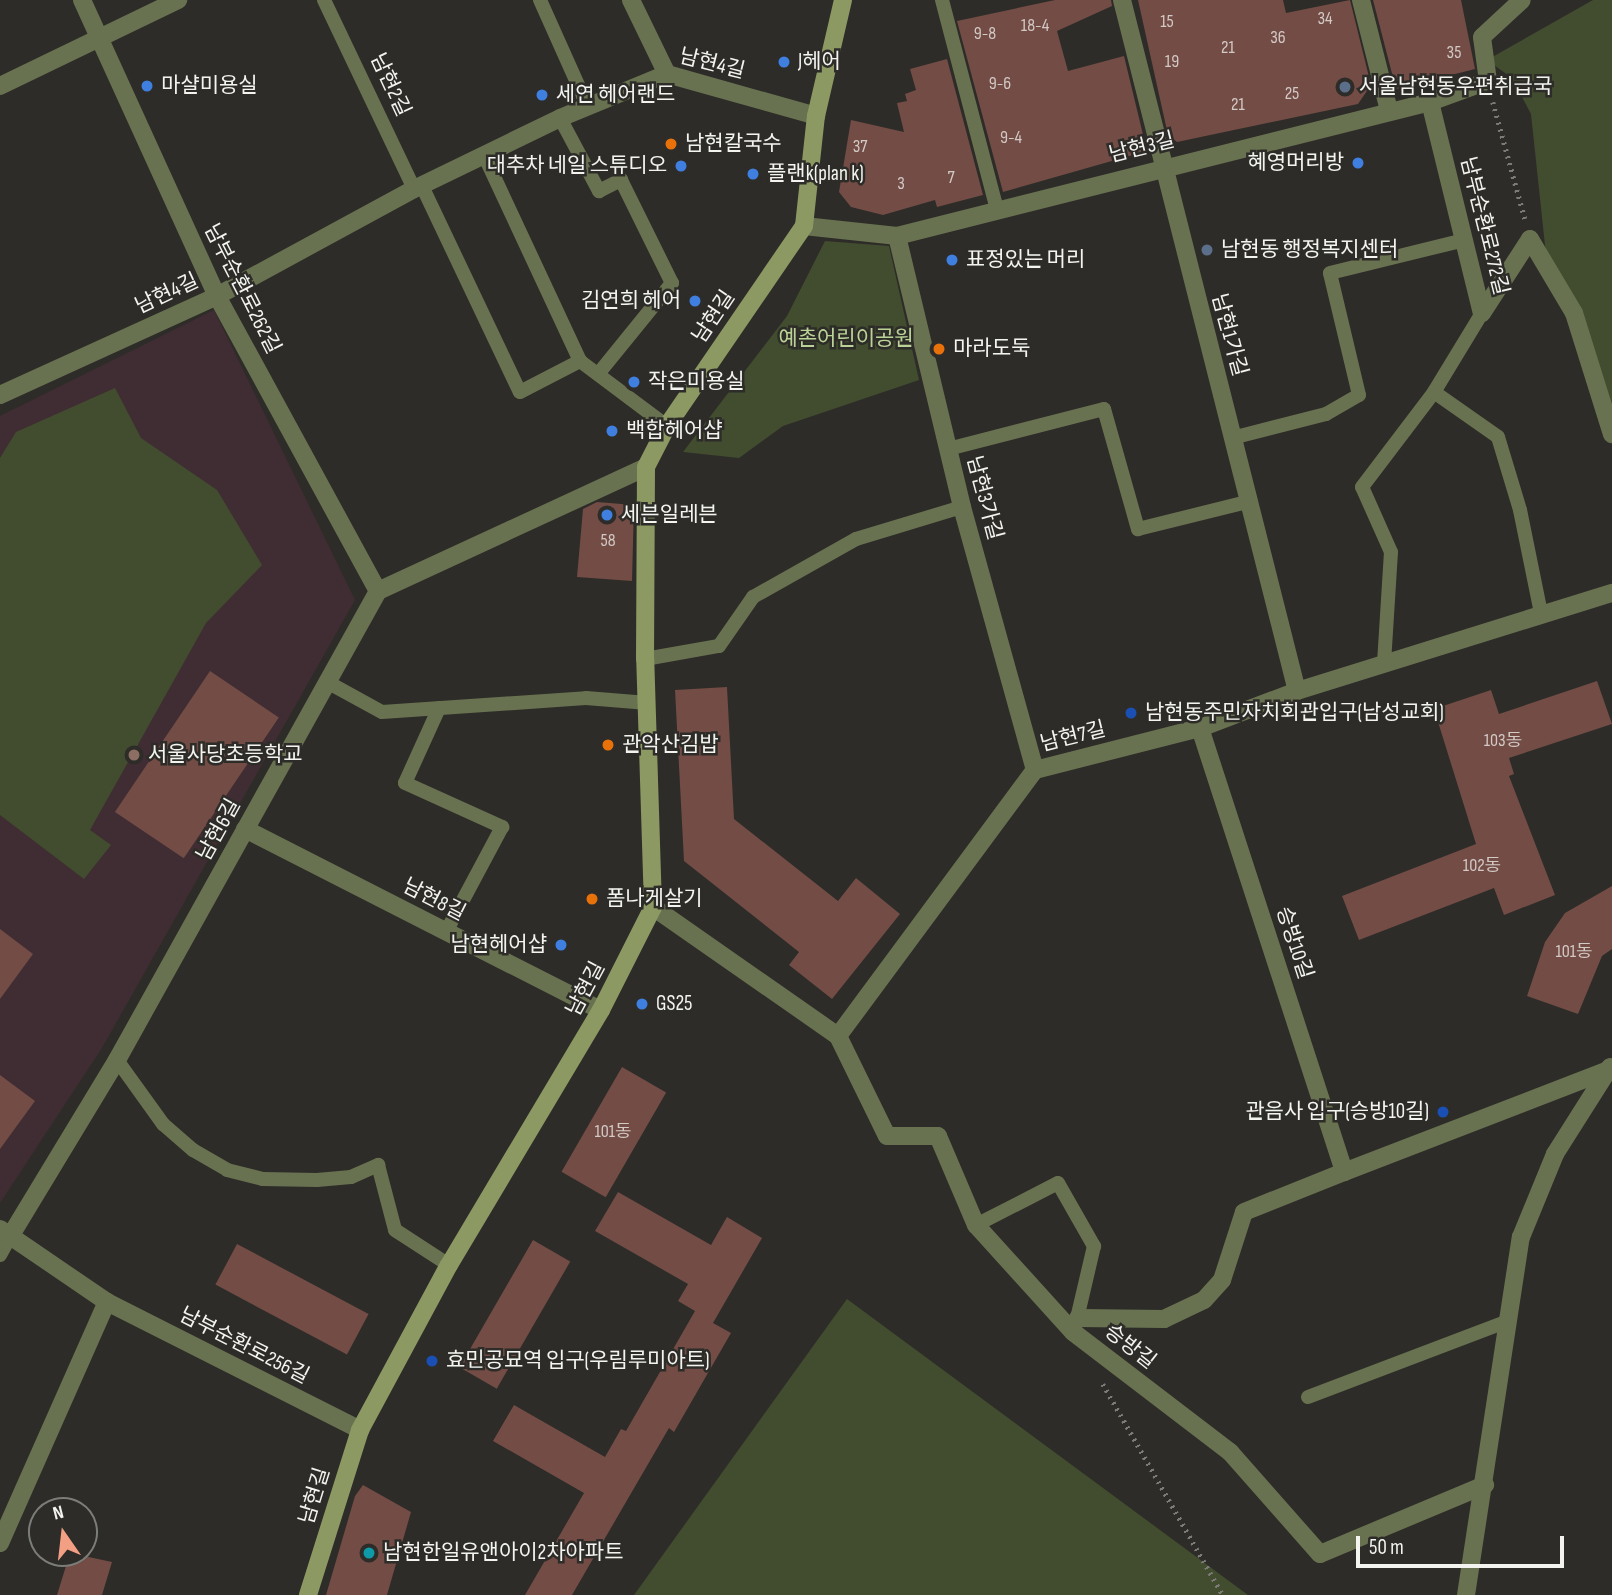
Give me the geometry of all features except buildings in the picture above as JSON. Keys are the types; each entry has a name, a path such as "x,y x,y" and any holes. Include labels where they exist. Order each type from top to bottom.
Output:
{"street":[{"name":"남부순환로262길","path":"82,0 217,296 378,591"},
{"path":"0,86 178,0"},
{"path":"631,0 667,74"},
{"name":"남현길","path":"308,1595 360,1430 449,1265 601,1010 653,907 645,659 646,467 667,426 804,226 816,116 843,0"},
{"name":"남현1가길","path":"1122,0 1161,166 1251,501 1297,691"},
{"path":"1361,0 1389,111"},
{"path":"1488,81 1482,37 1522,0"},
{"name":"남현4길","path":"0,395 217,296 418,187 587,105 667,74 816,116"},
{"name":"남현3길","path":"804,226 897,236 1161,166 1430,102 1488,81"},
{"name":"남부순환로272길","path":"1430,102 1482,313"},
{"name":"남현3가길","path":"897,236 962,507 1035,770"},
{"path":"1482,313 1530,239 1574,313 1612,434"},
{"path":"378,591 646,467"},
{"name":"남현6길","path":"5,1232 117,1060 378,591"},
{"name":"남현7길","path":"838,1036 1035,770 1200,728 1297,691 1612,593"},
{"name":"승방10길","path":"1200,728 1344,1172"},
{"name":"남현8길","path":"245,829 601,1010"},
{"path":"653,907 838,1036"},
{"name":"승방길","path":"838,1036 887,1136 938,1136 976,1225 1075,1325 1230,1452 1320,1554 1485,1485"},
{"path":"1075,1325 1164,1319 1204,1300 1222,1280 1244,1212 1610,1067"},
{"path":"1465,1595 1485,1485 1521,1237 1555,1154 1610,1067"},
{"name":"남부순환로256길","path":"5,1232 107,1302 360,1430"},
{"path":"0,1543 107,1302"}],"lane":[{"name":"남현2길","path":"324,0 418,187"},
{"path":"540,0 587,105"},
{"path":"942,0 997,210"},
{"path":"560,118 598,191 621,180 672,284 598,374"},
{"path":"484,155 580,361 667,426"},
{"path":"418,187 520,392 580,361"},
{"path":"1232,438 1326,414 1359,395 1331,273 1464,240"},
{"name":"남부순환로272길","path":"1384,663 1391,552 1362,487 1434,392 1482,313"},
{"path":"1434,392 1498,437 1520,510 1541,613"},
{"path":"948,449 1104,409 1138,529 1251,501"},
{"path":"645,659 719,646 753,597 856,539 962,507"},
{"path":"329,683 382,712 586,698 648,703"},
{"path":"439,708 405,783 502,827 446,932"},
{"path":"117,1060 163,1124 193,1150 228,1170 262,1179 317,1180 351,1177 378,1165 395,1230 449,1265"},
{"path":"976,1225 1058,1184 1094,1246 1075,1325"},
{"path":"0,1255 5,1232"},
{"path":"1308,1397 1508,1321"}],"path":[{"path":"1488,81 1530,239"},
{"path":"1100,1380 1223,1595"}],"shaded area":[{"name":"서울사당초등학교","path":"214,310 355,600 102,1048 0,1203 0,416"}],"green space":[{"path":"1593,0 1612,0 1612,409 1547,264 1531,114 1512,78 1487,60"},
{"name":"예촌어린이공원","path":"825,241 889,246 919,380 783,426 739,458 683,452 787,316"},
{"path":"115,388 141,438 217,490 262,565 206,623 90,830 111,845 84,879 0,815 0,458 16,432"},
{"path":"847,1299 1248,1595 634,1595"}],"place":[{"name":"J헤어","path":"784,62"},
{"name":"마샬미용실","path":"147,86"},
{"name":"서울남현동우편취급국","path":"1345,87"},
{"name":"세연 헤어랜드","path":"542,95"},
{"name":"남현칼국수","path":"671,144"},
{"name":"혜영머리방","path":"1358,163"},
{"name":"대추차 네일 스튜디오","path":"681,166"},
{"name":"플랜k(plan k)","path":"753,174"},
{"name":"남현동 행정복지센터","path":"1207,250"},
{"name":"표정있는 머리","path":"952,260"},
{"name":"김연희 헤어","path":"695,301"},
{"name":"마라도둑","path":"939,349"},
{"name":"작은미용실","path":"634,382"},
{"name":"백합헤어샵","path":"612,431"},
{"name":"세븐일레븐","path":"607,515"},
{"name":"남현동주민자치회관입구(남성교회)","path":"1131,713"},
{"name":"관악산김밥","path":"608,745"},
{"name":"서울사당초등학교","path":"134,755"},
{"name":"폼나게살기","path":"592,899"},
{"name":"남현헤어샵","path":"561,945"},
{"name":"GS25","path":"642,1004"},
{"name":"관음사 입구(승방10길)","path":"1443,1112"},
{"name":"효민공묘역 입구(우림루미아트)","path":"432,1361"},
{"name":"남현한일유앤아이2차아파트","path":"369,1553"}]}
